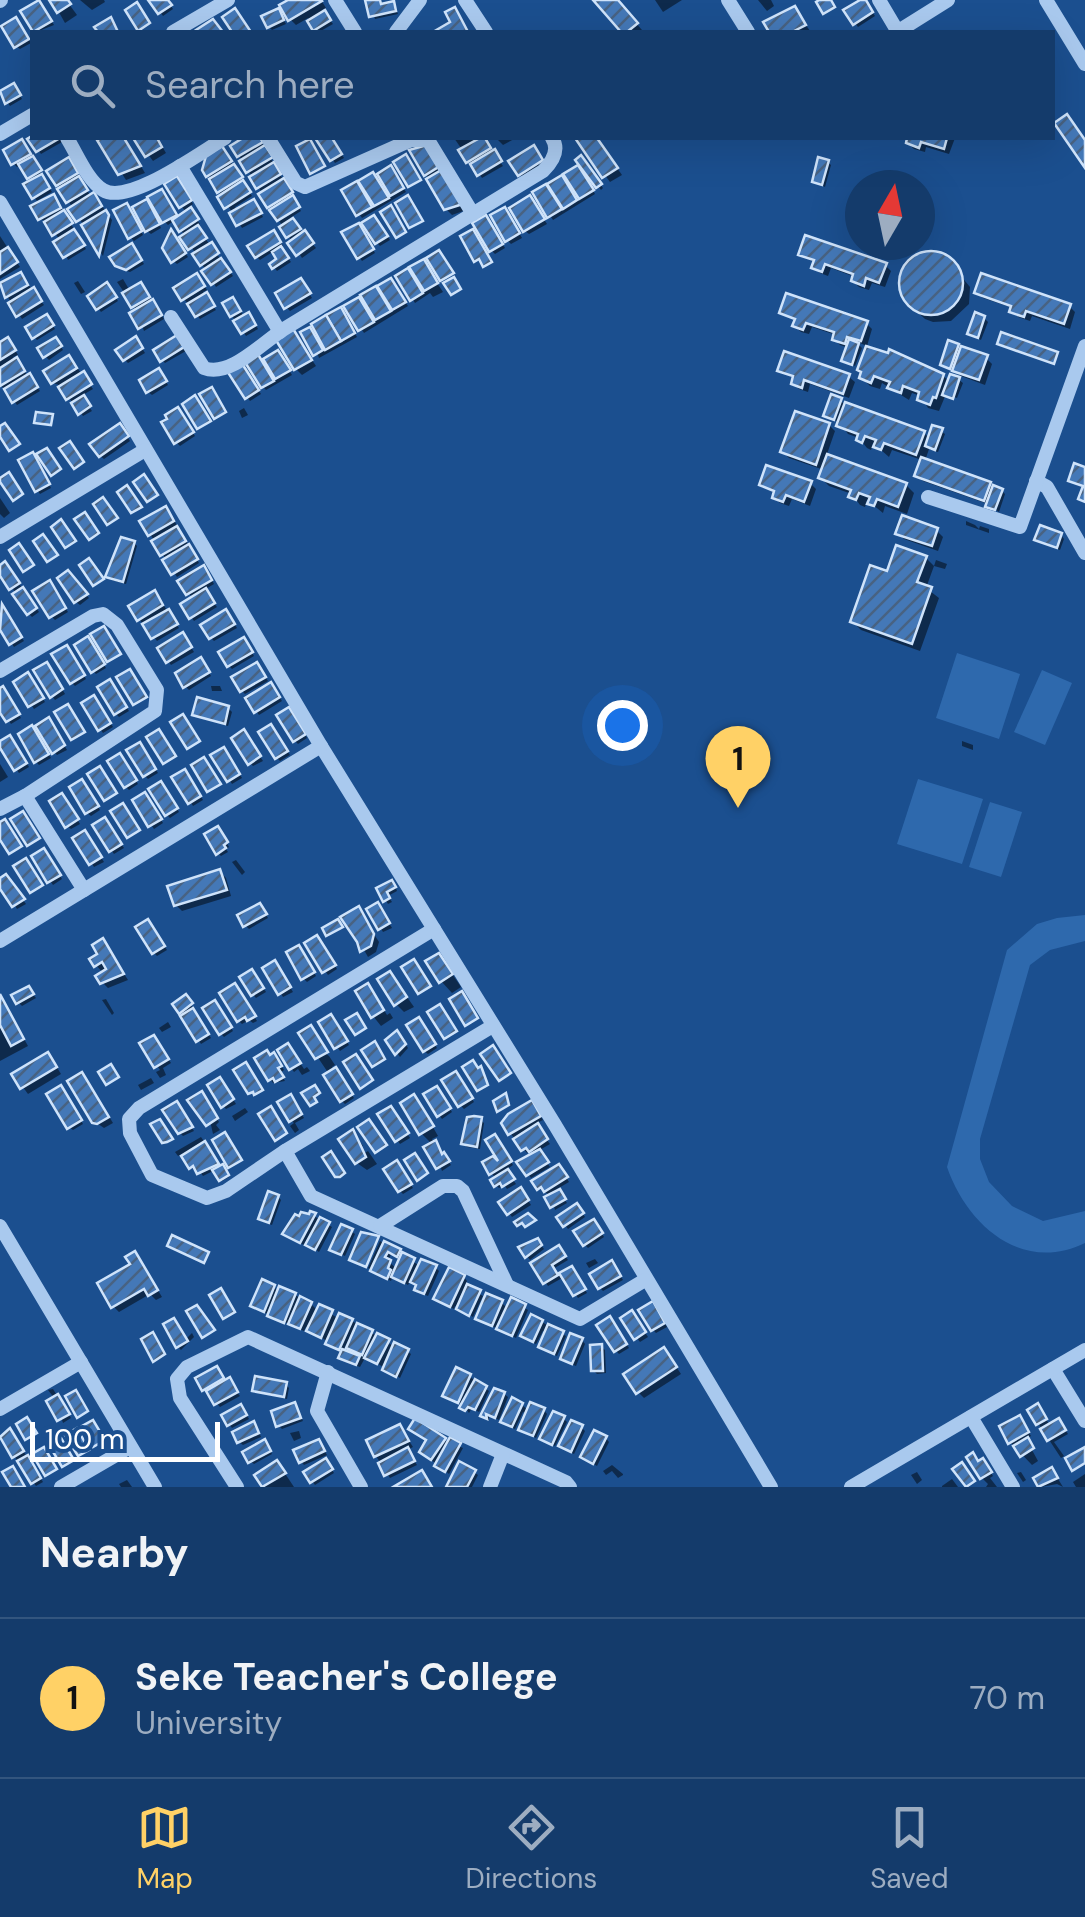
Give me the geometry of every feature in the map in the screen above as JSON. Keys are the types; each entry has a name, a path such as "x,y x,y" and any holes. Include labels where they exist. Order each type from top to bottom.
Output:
{"street":[{"path":"176,30 228,0"},
{"path":"335,0 354,30"},
{"path":"398,30 420,0"},
{"path":"465,0 485,30"},
{"path":"728,0 747,30"},
{"path":"880,0 897,30"},
{"path":"901,30 948,0"},
{"path":"1046,0 1085,64"},
{"path":"0,134 30,117"},
{"path":"68,140 98,187 115,195 125,194 180,166 221,140"},
{"path":"269,140 296,183 305,187 411,140"},
{"path":"428,140 473,214"},
{"path":"171,317 209,371 226,368 550,164 554,140"},
{"path":"180,166 280,332"},
{"path":"0,202 321,746 555,1125 771,1487"},
{"path":"928,497 1020,527 1085,346"},
{"path":"0,537 145,450"},
{"path":"1036,482 1047,487 1085,553"},
{"path":"0,671 93,616 103,614 118,624 157,690 155,711 25,796 0,808"},
{"path":"0,942 321,746"},
{"path":"25,796 84,890"},
{"path":"434,930 139,1108 129,1119 130,1133 152,1175 207,1198 226,1191 285,1151 492,1027"},
{"path":"285,1151 312,1196 580,1320 645,1280"},
{"path":"380,1226 443,1186 457,1186 463,1191 507,1286"},
{"path":"0,1226 155,1487"},
{"path":"237,1487 180,1398 177,1379 188,1368 248,1337 570,1487"},
{"path":"851,1487 1085,1350"},
{"path":"0,1410 81,1362"},
{"path":"1053,1369 1085,1421"},
{"path":"328,1372 316,1411 361,1487"},
{"path":"971,1418 1012,1487"},
{"path":"61,1487 130,1446"},
{"path":"490,1487 503,1454"}],"shaded area":[{"path":"957,653 1020,674 999,739 936,718"},
{"path":"1042,670 1072,683 1045,745 1014,732"},
{"path":"918,779 983,799 962,864 897,844"},
{"path":"990,802 1022,812 1001,877 969,867"},
{"path":"1085,915 1085,941 1050,950 1030,965 980,1139 980,1159 989,1182 1012,1206 1043,1221 1085,1211 1085,1243 1062,1251 1040,1252 1019,1248 983,1225 968,1208 947,1167 1007,950 1037,924"}],"building":[{"path":"39,0 52,21 32,30 20,11"},
{"path":"49,0 68,0 71,4 57,13"},
{"path":"148,0 168,0 172,5 158,14"},
{"path":"288,0 322,1 288,21 279,5"},
{"path":"365,0 380,0 381,4 394,1 396,11 369,17"},
{"path":"593,0 618,0 638,23 629,30 619,30"},
{"path":"831,0 835,7 823,14 816,2"},
{"path":"866,0 873,12 853,25 843,10"},
{"path":"137,2 150,23 137,30 125,10"},
{"path":"795,6 806,25 796,30 768,30 763,22"},
{"path":"455,7 467,30 436,30 450,22 445,12"},
{"path":"235,8 250,30 231,30 222,17"},
{"path":"279,8 284,20 267,28 261,16"},
{"path":"325,10 331,20 315,30 307,21"},
{"path":"16,17 29,39 14,48 1,26"},
{"path":"111,17 117,30 96,30 94,27"},
{"path":"213,19 221,30 196,30"},
{"path":"14,83 21,95 5,104 0,91"},
{"path":"1067,114 1085,140 1085,168 1055,124"},
{"path":"30,137 57,140 36,152 27,139"},
{"path":"22,139 31,154 11,165 3,150"},
{"path":"97,140 125,140 141,166 118,175"},
{"path":"134,140 158,140 162,147 145,157"},
{"path":"240,140 263,142 237,157 230,146"},
{"path":"311,140 325,166 310,174 296,146"},
{"path":"316,140 333,140 342,154 330,161"},
{"path":"476,140 486,140 491,148 466,163 458,150"},
{"path":"576,140 598,140 618,168 602,178"},
{"path":"946,140 944,149 921,142 919,148 906,143"},
{"path":"265,145 273,157 246,173 239,161"},
{"path":"427,145 440,166 424,176 409,150"},
{"path":"534,145 543,160 518,176 508,161"},
{"path":"222,146 232,161 206,177 202,170 206,156"},
{"path":"495,149 502,161 477,176 470,164"},
{"path":"406,154 421,180 408,187 393,162"},
{"path":"581,155 602,184 596,188 575,160"},
{"path":"33,156 42,170 27,179 18,164"},
{"path":"69,157 78,173 56,186 46,171"},
{"path":"818,157 829,160 822,185 812,182"},
{"path":"274,162 281,174 256,189 249,177"},
{"path":"234,164 243,177 217,193 209,179"},
{"path":"391,165 404,188 390,196 377,174"},
{"path":"578,165 594,190 579,199 563,174"},
{"path":"443,169 463,204 444,210 426,179"},
{"path":"373,172 389,198 374,206 358,181"},
{"path":"42,174 50,188 32,199 23,184"},
{"path":"562,175 577,200 563,209 547,184"},
{"path":"79,176 88,190 66,203 57,189"},
{"path":"177,176 192,200 179,208 164,184"},
{"path":"284,178 293,192 267,208 258,194"},
{"path":"243,180 251,192 224,209 217,197"},
{"path":"357,181 372,207 356,216 341,190"},
{"path":"546,184 562,209 547,218 532,192"},
{"path":"162,189 177,215 162,223 147,197"},
{"path":"94,192 102,206 76,222 67,209"},
{"path":"54,194 61,208 38,220 30,206"},
{"path":"293,195 300,207 277,221 269,210"},
{"path":"408,195 423,221 409,228 395,203"},
{"path":"530,195 545,219 523,232 509,208"},
{"path":"147,199 160,224 145,232 132,207"},
{"path":"254,199 262,213 236,226 229,213"},
{"path":"127,203 142,231 128,239 113,210"},
{"path":"391,205 406,232 396,238 380,212"},
{"path":"191,207 199,219 179,232 172,220"},
{"path":"505,207 520,233 505,242 490,215"},
{"path":"64,210 73,223 52,236 44,222"},
{"path":"106,210 109,215 99,256 81,225"},
{"path":"374,215 388,236 375,244 361,223"},
{"path":"486,215 503,244 489,252 472,223"},
{"path":"293,218 301,229 286,238 279,227"},
{"path":"359,223 374,249 357,259 341,232"},
{"path":"198,225 207,238 188,250 179,237"},
{"path":"74,229 85,245 63,258 53,242"},
{"path":"171,229 186,253 171,263 162,248"},
{"path":"473,229 492,262 483,267 479,259 474,262 460,236"},
{"path":"274,230 281,242 255,258 247,246"},
{"path":"305,230 314,243 296,256 287,243"},
{"path":"805,235 845,249 845,260 887,263 879,283 866,278 864,286 851,281 853,274 825,264 822,272 811,268 814,260 798,255"},
{"path":"212,242 219,253 200,266 192,254"},
{"path":"132,243 142,260 126,270 115,266 109,257"},
{"path":"281,246 289,258 272,269 269,264 276,259 272,252"},
{"path":"8,247 18,262 0,274 0,252"},
{"path":"439,250 454,273 440,281 426,258"},
{"path":"935,252 943,253 961,271 961,295 943,313 919,313 901,295 901,271 908,260 935,260"},
{"path":"221,258 231,272 211,285 201,271"},
{"path":"424,259 438,283 424,291 409,267"},
{"path":"408,268 423,293 410,301 395,276"},
{"path":"21,272 28,285 5,298 0,283"},
{"path":"197,273 205,286 181,301 173,288"},
{"path":"981,273 1071,304 1064,324 1026,311 1024,317 1009,312 1011,306 974,293"},
{"path":"454,277 461,289 451,295 443,283"},
{"path":"301,278 311,293 284,309 275,293"},
{"path":"391,278 406,302 392,310 377,286"},
{"path":"107,282 117,297 96,310 87,296"},
{"path":"141,282 150,297 131,308 122,293"},
{"path":"376,286 391,311 375,320 360,295"},
{"path":"34,287 42,301 16,317 8,303"},
{"path":"207,292 215,306 195,317 187,304"},
{"path":"786,293 868,321 861,341 847,337 845,344 832,340 834,332 806,323 803,330 792,326 795,319 779,313"},
{"path":"233,297 241,311 230,317 222,303"},
{"path":"359,297 374,322 358,331 343,306"},
{"path":"153,299 162,315 138,329 129,313"},
{"path":"341,307 355,333 341,341 326,315"},
{"path":"249,312 256,325 241,334 233,321"},
{"path":"975,312 985,316 978,338 967,334"},
{"path":"47,314 54,325 32,339 25,327"},
{"path":"326,315 341,341 325,350 311,324"},
{"path":"292,327 312,360 294,370 274,337"},
{"path":"310,327 323,350 313,356 300,332"},
{"path":"1001,332 1058,352 1054,364 997,344"},
{"path":"177,335 184,347 160,362 153,350"},
{"path":"136,336 143,348 123,361 115,350"},
{"path":"8,337 16,350 0,360 0,342"},
{"path":"56,337 62,346 43,358 37,348"},
{"path":"849,339 859,343 852,365 841,361"},
{"path":"948,340 959,344 950,369 940,365"},
{"path":"866,346 888,353 889,349 944,374 936,398 930,405 917,400 919,392 903,386 901,393 887,388 890,382 874,376 871,383 859,378 861,372 857,370"},
{"path":"961,346 988,355 979,380 952,371"},
{"path":"278,350 291,370 275,379 263,359"},
{"path":"256,351 274,381 261,388 243,359"},
{"path":"784,351 850,374 843,394 804,380 802,388 791,384 793,376 777,371"},
{"path":"69,355 77,368 51,384 43,371"},
{"path":"17,357 25,371 0,386 0,368"},
{"path":"241,362 259,390 245,399 227,371"},
{"path":"159,368 167,381 146,393 139,380"},
{"path":"84,371 92,384 66,400 58,387"},
{"path":"30,373 38,387 12,403 4,389"},
{"path":"950,374 960,377 953,399 942,395"},
{"path":"212,387 226,412 214,419 199,394"},
{"path":"831,394 842,398 834,420 823,416"},
{"path":"84,395 91,406 78,415 71,403"},
{"path":"195,395 211,421 197,429 182,404"},
{"path":"845,402 925,431 916,455 884,443 881,450 873,447 876,440 865,436 862,443 856,440 858,434 836,426"},
{"path":"178,407 194,432 174,444 161,422"},
{"path":"795,411 830,423 816,465 780,452"},
{"path":"36,412 53,414 51,425 34,423"},
{"path":"5,423 20,444 9,451 0,437 0,426"},
{"path":"120,423 129,436 99,457 89,444"},
{"path":"932,425 943,428 935,450 925,446"},
{"path":"70,441 84,462 74,469 59,448"},
{"path":"47,448 61,469 51,476 36,454"},
{"path":"33,452 50,484 35,492 18,460"},
{"path":"827,454 907,483 898,507 877,499 874,506 867,504 870,497 859,493 856,500 848,497 851,490 818,478"},
{"path":"921,457 991,482 984,501 914,476"},
{"path":"1074,463 1085,467 1085,502 1078,499 1083,486 1068,481"},
{"path":"766,465 812,481 804,502 786,495 783,502 772,498 774,491 759,485"},
{"path":"9,472 23,494 13,501 0,482"},
{"path":"144,474 158,495 147,502 133,482"},
{"path":"127,485 142,507 131,513 117,492"},
{"path":"993,485 1003,489 995,510 985,507"},
{"path":"103,497 118,518 107,525 93,504"},
{"path":"166,506 174,521 148,536 139,521"},
{"path":"85,512 99,533 89,540 74,519"},
{"path":"902,515 938,528 932,546 895,534"},
{"path":"61,519 76,541 65,548 51,527"},
{"path":"1040,525 1062,533 1057,548 1034,540"},
{"path":"177,526 186,541 160,556 151,541"},
{"path":"43,534 58,555 47,562 33,541"},
{"path":"121,537 135,541 123,582 105,577"},
{"path":"19,543 34,565 23,572 9,550"},
{"path":"189,544 198,559 171,575 162,560"},
{"path":"896,545 927,556 917,582 932,587 912,644 850,622 870,565 887,571"},
{"path":"89,558 104,579 93,586 79,565"},
{"path":"5,561 20,583 9,590 0,576 0,565"},
{"path":"204,565 212,580 186,595 177,581"},
{"path":"68,570 88,594 74,603 57,578"},
{"path":"50,580 66,608 49,618 32,591"},
{"path":"23,587 37,608 27,615 12,594"},
{"path":"206,588 215,603 189,619 180,604"},
{"path":"155,590 163,605 137,621 128,606"},
{"path":"2,604 22,637 9,645 0,630"},
{"path":"169,609 178,624 151,639 142,624"},
{"path":"226,609 235,624 209,639 200,625"},
{"path":"104,626 121,654 107,662 90,634"},
{"path":"183,632 192,647 166,663 157,648"},
{"path":"88,636 105,664 91,673 74,645"},
{"path":"244,637 253,652 227,667 218,652"},
{"path":"67,645 85,675 70,684 51,654"},
{"path":"201,657 210,672 183,688 175,673"},
{"path":"47,662 63,689 50,698 33,670"},
{"path":"257,662 266,677 240,692 231,677"},
{"path":"130,669 147,697 133,705 116,677"},
{"path":"28,672 44,698 28,707 13,682"},
{"path":"110,679 127,707 114,715 97,687"},
{"path":"271,682 280,697 254,713 245,698"},
{"path":"3,686 20,714 6,722 0,713"},
{"path":"94,695 111,723 98,731 81,703"},
{"path":"197,697 229,706 225,724 192,715"},
{"path":"68,704 85,732 71,740 54,712"},
{"path":"289,707 306,734 293,742 276,715"},
{"path":"183,714 200,741 187,749 170,722"},
{"path":"49,717 65,745 52,754 35,726"},
{"path":"271,724 288,751 275,759 258,732"},
{"path":"32,725 49,754 34,763 18,734"},
{"path":"159,729 176,756 163,764 146,737"},
{"path":"244,729 261,756 248,765 231,738"},
{"path":"10,735 27,763 14,771 0,748 0,741"},
{"path":"140,742 156,769 143,777 126,750"},
{"path":"224,747 240,774 227,782 210,755"},
{"path":"120,753 137,780 124,788 107,761"},
{"path":"204,757 221,784 207,792 191,765"},
{"path":"100,766 117,793 104,801 87,774"},
{"path":"185,769 201,796 188,804 171,777"},
{"path":"82,779 99,806 85,814 69,787"},
{"path":"161,781 178,808 165,816 148,789"},
{"path":"145,792 162,819 148,827 132,800"},
{"path":"62,793 79,819 65,828 49,801"},
{"path":"123,803 140,830 127,838 110,811"},
{"path":"23,811 40,838 27,846 10,819"},
{"path":"105,817 122,844 109,852 92,825"},
{"path":"5,819 22,846 9,854 0,840 0,822"},
{"path":"218,826 228,842 216,855 204,834"},
{"path":"85,830 102,857 89,865 72,838"},
{"path":"44,848 61,875 47,883 31,856"},
{"path":"26,858 43,885 30,893 13,866"},
{"path":"220,869 227,890 174,906 167,886"},
{"path":"6,874 25,899 12,907 0,889 0,878"},
{"path":"392,880 396,887 387,892 390,898 383,902 376,888"},
{"path":"378,902 390,923 378,930 366,909"},
{"path":"260,903 267,914 243,927 237,915"},
{"path":"359,906 374,934 371,946 360,952 340,917"},
{"path":"148,919 165,946 152,954 135,927"},
{"path":"338,919 343,927 326,936 322,928"},
{"path":"317,935 336,965 322,973 304,943"},
{"path":"103,938 124,974 100,984 95,976 106,969 102,962 94,967 89,959 97,954 92,945"},
{"path":"299,945 315,972 301,980 286,952"},
{"path":"439,953 453,974 439,983 425,961"},
{"path":"414,959 431,986 418,994 401,967"},
{"path":"275,960 291,987 278,995 262,968"},
{"path":"252,969 264,988 251,996 239,977"},
{"path":"390,971 407,997 394,1006 377,979"},
{"path":"235,983 256,1016 247,1021 245,1017 237,1022 219,993"},
{"path":"368,983 384,1010 371,1018 355,991"},
{"path":"29,986 34,994 16,1004 11,995"},
{"path":"462,991 478,1018 465,1026 449,999"},
{"path":"0,994 24,1039 11,1046 0,1025"},
{"path":"186,994 193,1003 179,1014 172,1004"},
{"path":"215,1000 232,1027 219,1035 202,1008"},
{"path":"440,1004 457,1031 444,1039 427,1012"},
{"path":"193,1008 209,1034 196,1042 180,1016"},
{"path":"357,1013 366,1028 355,1035 345,1020"},
{"path":"331,1014 348,1041 334,1049 318,1022"},
{"path":"419,1017 436,1044 423,1052 406,1025"},
{"path":"311,1025 328,1052 315,1059 298,1033"},
{"path":"397,1030 406,1044 395,1055 385,1040"},
{"path":"154,1035 169,1059 154,1068 139,1043"},
{"path":"375,1041 385,1059 372,1067 361,1050"},
{"path":"288,1043 301,1063 289,1070 277,1050"},
{"path":"493,1045 511,1073 499,1081 480,1054"},
{"path":"267,1050 270,1055 274,1052 282,1066 278,1068 284,1077 275,1082 273,1078 268,1081 254,1058"},
{"path":"48,1052 57,1067 20,1089 11,1074"},
{"path":"356,1054 373,1080 360,1089 343,1062"},
{"path":"473,1060 478,1068 481,1066 488,1085 477,1091 462,1067"},
{"path":"246,1062 263,1090 254,1095 248,1094 233,1070"},
{"path":"111,1064 119,1077 106,1085 98,1072"},
{"path":"336,1067 353,1094 340,1102 323,1075"},
{"path":"456,1071 473,1098 458,1107 441,1080"},
{"path":"82,1072 109,1117 97,1124 92,1123 67,1081"},
{"path":"220,1077 234,1099 221,1108 207,1085"},
{"path":"61,1085 82,1120 67,1129 46,1094"},
{"path":"315,1085 320,1093 314,1097 317,1102 310,1106 301,1093"},
{"path":"437,1086 451,1108 437,1117 423,1094"},
{"path":"202,1091 218,1118 206,1126 187,1100"},
{"path":"506,1093 509,1105 497,1112 493,1101"},
{"path":"291,1094 302,1114 289,1122 277,1102"},
{"path":"414,1094 434,1126 419,1135 400,1103"},
{"path":"532,1100 541,1116 508,1135 501,1123 508,1114"},
{"path":"177,1101 193,1127 178,1134 162,1110"},
{"path":"271,1106 287,1133 275,1141 258,1114"},
{"path":"391,1106 409,1133 395,1142 377,1114"},
{"path":"467,1117 482,1117 477,1147 461,1144"},
{"path":"160,1119 173,1139 162,1143 150,1124"},
{"path":"369,1119 387,1145 375,1153 357,1127"},
{"path":"538,1123 548,1139 529,1152 526,1148 521,1151 513,1139"},
{"path":"353,1129 366,1157 355,1164 338,1139"},
{"path":"225,1132 242,1160 228,1168 212,1140"},
{"path":"495,1134 512,1161 489,1175 482,1162 493,1156 498,1161 485,1140"},
{"path":"436,1140 450,1161 436,1169 423,1147"},
{"path":"205,1141 219,1164 197,1174 181,1156"},
{"path":"540,1149 549,1162 526,1176 516,1162"},
{"path":"331,1151 345,1173 340,1177 335,1177 322,1157"},
{"path":"415,1153 428,1173 417,1181 404,1160"},
{"path":"397,1160 412,1184 398,1192 383,1169"},
{"path":"223,1164 229,1175 219,1181 212,1170"},
{"path":"559,1164 568,1177 544,1192 541,1187 537,1190 531,1181"},
{"path":"508,1169 515,1179 494,1187 490,1180"},
{"path":"521,1187 529,1200 507,1215 498,1202"},
{"path":"560,1189 566,1199 550,1208 544,1197"},
{"path":"268,1191 279,1195 269,1223 258,1219"},
{"path":"577,1203 584,1213 563,1227 556,1217"},
{"path":"316,1213 300,1243 282,1234 295,1214"},
{"path":"528,1213 536,1220 525,1227 522,1223 517,1226 514,1222"},
{"path":"320,1217 330,1222 315,1250 305,1245"},
{"path":"594,1219 603,1233 583,1246 573,1231"},
{"path":"341,1224 353,1229 341,1255 329,1250"},
{"path":"361,1232 379,1236 366,1267 349,1260"},
{"path":"172,1235 209,1252 204,1263 167,1246"},
{"path":"538,1238 542,1245 525,1258 518,1247"},
{"path":"384,1241 401,1249 397,1257 388,1252 385,1257 391,1260 387,1279 370,1271"},
{"path":"559,1245 566,1256 552,1265 558,1275 543,1284 530,1263"},
{"path":"135,1251 158,1290 148,1296 144,1289 111,1308 97,1283 130,1264 125,1257"},
{"path":"402,1252 415,1258 404,1283 391,1277"},
{"path":"421,1259 437,1265 424,1294 414,1290 416,1285 410,1282"},
{"path":"612,1260 621,1276 598,1289 589,1274"},
{"path":"572,1266 586,1289 573,1296 559,1273"},
{"path":"449,1267 465,1275 450,1307 433,1299"},
{"path":"262,1279 275,1285 264,1312 250,1306"},
{"path":"467,1284 481,1290 469,1316 456,1309"},
{"path":"279,1286 296,1293 284,1323 267,1316"},
{"path":"221,1288 235,1312 223,1319 209,1295"},
{"path":"486,1293 503,1300 492,1326 475,1319"},
{"path":"300,1296 312,1302 300,1329 288,1324"},
{"path":"511,1297 526,1304 512,1336 496,1329"},
{"path":"653,1301 665,1323 651,1331 638,1310"},
{"path":"319,1304 333,1310 321,1338 306,1331"},
{"path":"197,1305 215,1330 202,1338 186,1311"},
{"path":"632,1310 646,1332 634,1340 620,1318"},
{"path":"339,1313 353,1319 339,1350 325,1344"},
{"path":"531,1314 543,1320 533,1342 520,1336"},
{"path":"610,1316 627,1344 614,1352 596,1325"},
{"path":"174,1318 188,1341 176,1348 163,1324"},
{"path":"357,1323 373,1330 362,1355 346,1348"},
{"path":"548,1324 564,1331 554,1354 538,1347"},
{"path":"153,1332 165,1354 153,1362 141,1339"},
{"path":"377,1333 390,1339 377,1364 364,1358"},
{"path":"570,1333 583,1338 572,1364 560,1359"},
{"path":"394,1342 409,1349 396,1377 382,1370"},
{"path":"602,1344 603,1371 591,1371 590,1345"},
{"path":"664,1347 677,1367 636,1394 623,1374"},
{"path":"342,1349 360,1356 356,1365 338,1358"},
{"path":"217,1366 224,1378 202,1391 195,1378"},
{"path":"456,1367 471,1374 458,1403 442,1396"},
{"path":"255,1376 287,1382 284,1397 252,1391"},
{"path":"230,1377 238,1392 214,1405 206,1391"},
{"path":"475,1379 487,1386 475,1410 468,1407 465,1411 459,1408"},
{"path":"494,1388 505,1392 495,1418 486,1414 487,1419 480,1416"},
{"path":"76,1390 88,1411 77,1418 65,1396"},
{"path":"58,1394 70,1414 57,1421 46,1401"},
{"path":"512,1397 523,1403 512,1427 500,1422"},
{"path":"295,1402 301,1418 276,1427 271,1411"},
{"path":"530,1402 545,1408 533,1436 518,1430"},
{"path":"1038,1403 1047,1419 1036,1425 1027,1410"},
{"path":"241,1404 247,1415 227,1426 221,1415"},
{"path":"553,1411 565,1416 552,1445 539,1439"},
{"path":"1020,1415 1029,1432 1008,1444 999,1426"},
{"path":"27,1417 37,1433 25,1440 16,1424"},
{"path":"415,1418 446,1438 431,1460 419,1452 426,1440 408,1429"},
{"path":"1059,1418 1066,1430 1047,1441 1040,1429"},
{"path":"93,1420 105,1440 93,1447 82,1426"},
{"path":"571,1420 583,1425 571,1452 558,1446"},
{"path":"254,1421 259,1433 237,1443 232,1432"},
{"path":"400,1424 409,1441 374,1457 366,1440"},
{"path":"10,1428 24,1451 12,1458 0,1437"},
{"path":"77,1428 89,1450 78,1456 65,1435"},
{"path":"594,1430 607,1436 593,1464 580,1457"},
{"path":"450,1437 461,1443 445,1472 434,1466"},
{"path":"1028,1437 1034,1448 1020,1457 1013,1446"},
{"path":"61,1438 74,1460 62,1467 49,1445"},
{"path":"265,1439 271,1451 248,1463 242,1452"},
{"path":"319,1439 325,1451 299,1463 293,1450"},
{"path":"44,1447 57,1469 45,1476 32,1454"},
{"path":"408,1447 415,1461 384,1476 378,1463"},
{"path":"1085,1447 1085,1463 1072,1471 1065,1458"},
{"path":"973,1452 978,1461 983,1458 992,1472 980,1479 966,1457"},
{"path":"28,1455 41,1478 31,1484 17,1461"},
{"path":"326,1458 333,1469 310,1483 303,1472"},
{"path":"277,1460 286,1473 262,1487 254,1475"},
{"path":"459,1461 476,1470 467,1487 446,1487"},
{"path":"962,1462 975,1481 966,1487 952,1469"},
{"path":"13,1466 25,1487 11,1487 2,1472"},
{"path":"1052,1467 1058,1478 1038,1487 1033,1478"},
{"path":"422,1470 432,1487 393,1487"}],"place":[{"name":"Seke Teacher's College","path":"738,808"}]}
